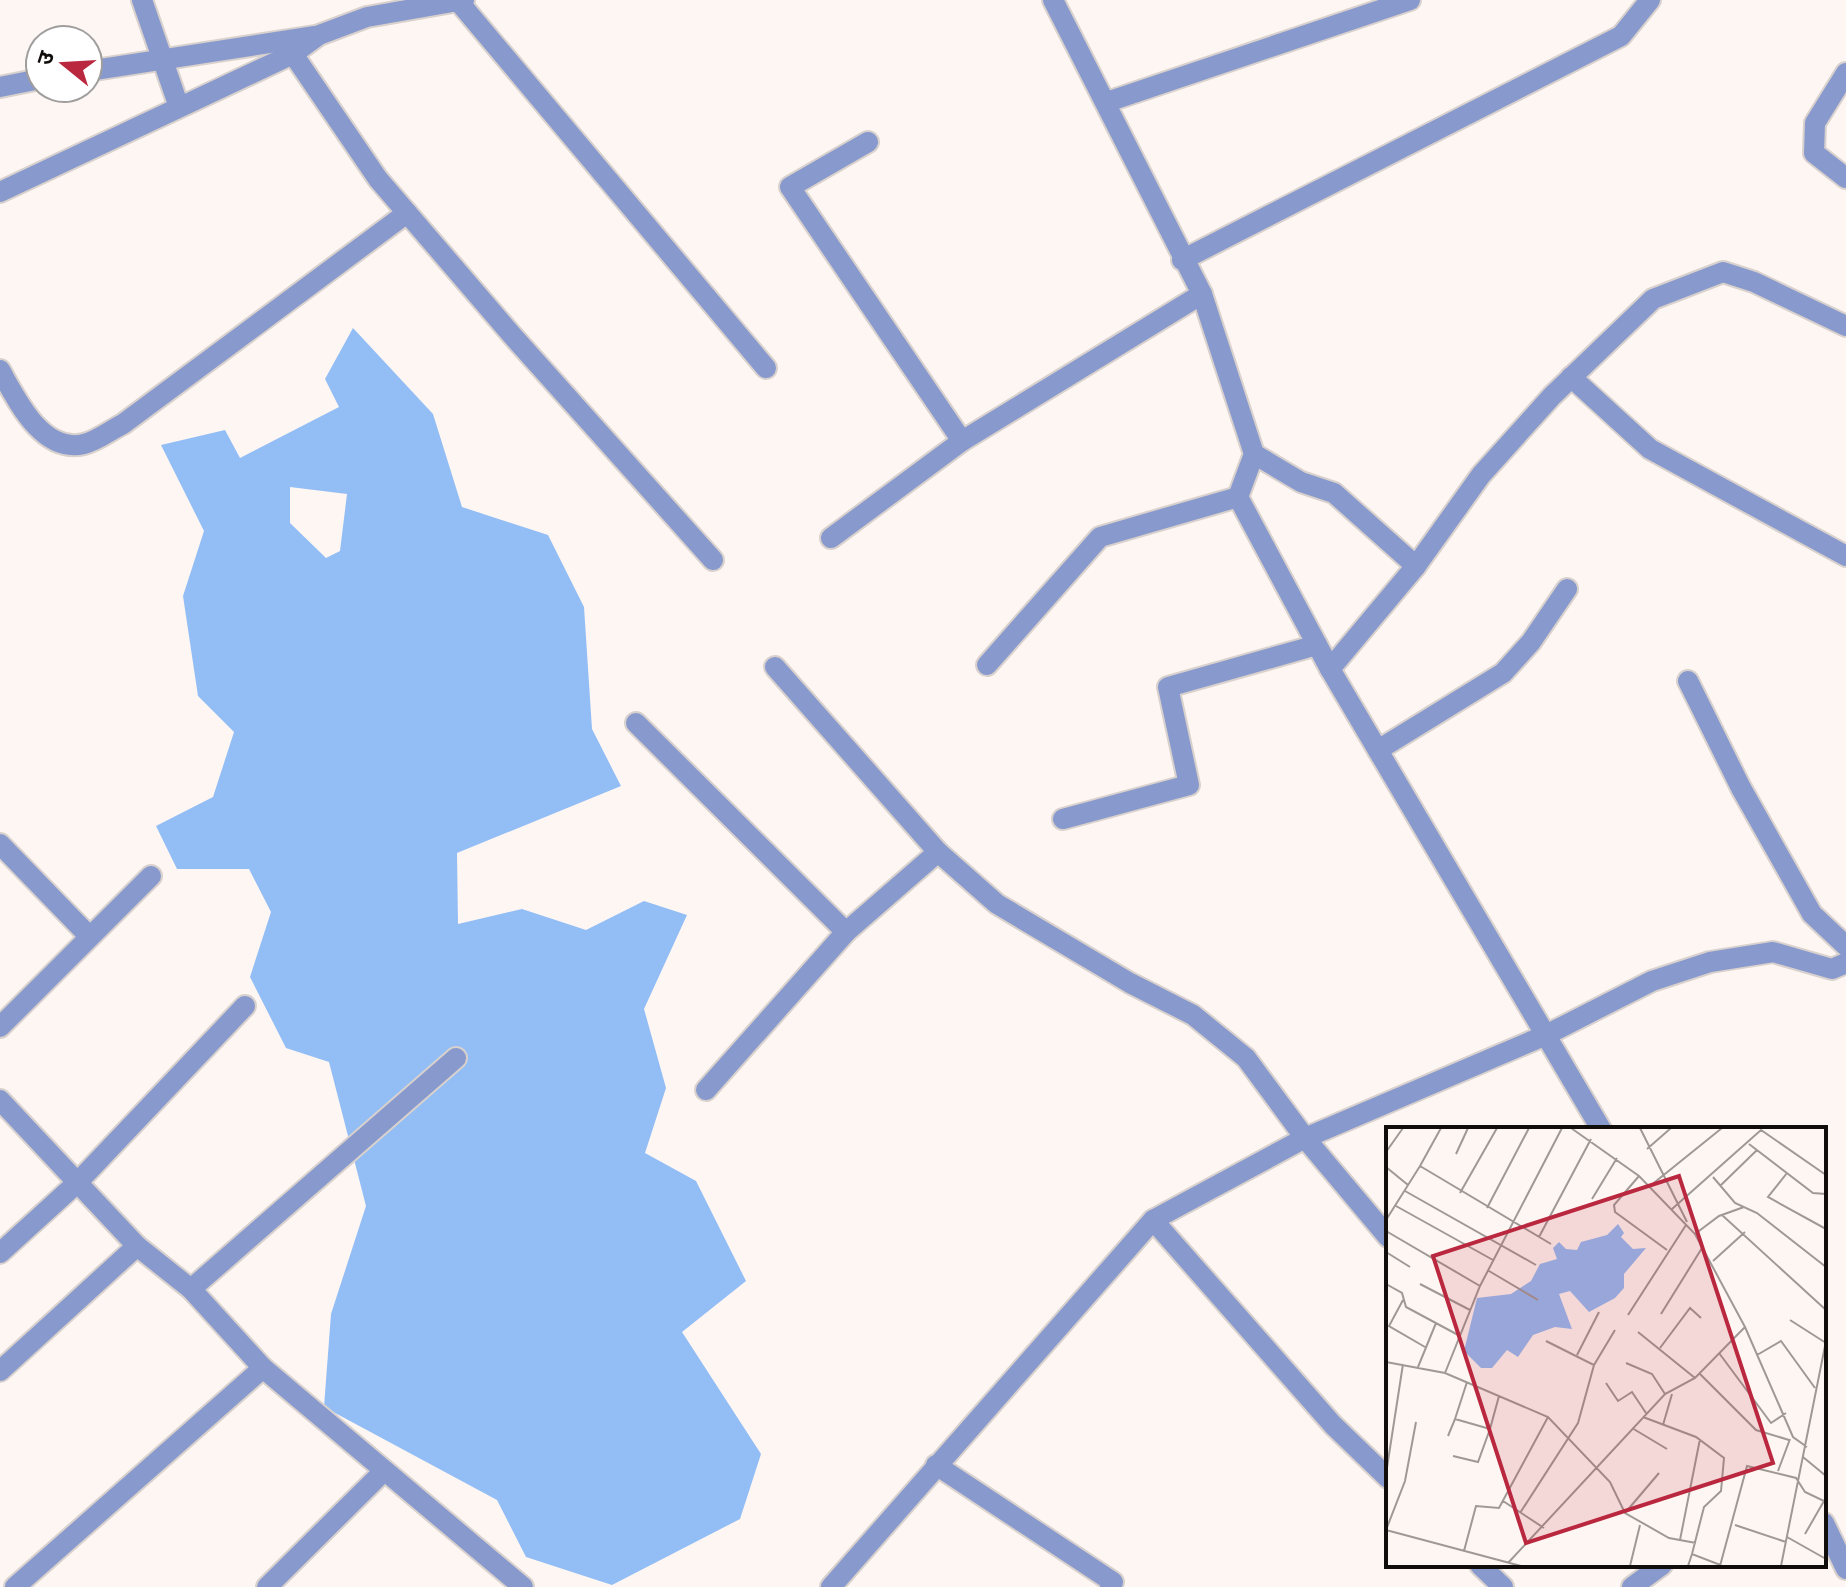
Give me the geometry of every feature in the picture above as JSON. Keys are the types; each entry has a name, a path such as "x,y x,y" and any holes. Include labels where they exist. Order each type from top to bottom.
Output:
{"street":[{"path":"142,0 179,107"},
{"path":"1053,0 1107,102 1182,260 1202,294 1254,454 1238,497 1330,669 1600,1127"},
{"path":"1107,102 1410,0"},
{"path":"1182,260 1621,36 1650,0"},
{"path":"0,192 293,54 364,8 461,1 766,368"},
{"path":"104,68 319,35"},
{"path":"293,54 378,179 713,560"},
{"path":"1846,73 1815,123 1814,153 1846,178"},
{"path":"0,87 24,82"},
{"path":"868,142 790,187 962,441"},
{"path":"0,370 42,433 62,444 84,444 123,424 407,213"},
{"path":"1330,669 1416,566 1481,475 1571,377 1653,299 1723,272 1754,282 1846,326"},
{"path":"831,538 962,441 1202,294"},
{"path":"1571,377 1650,449 1846,556"},
{"path":"1254,454 1301,482 1334,493 1416,566"},
{"path":"987,665 1100,537 1238,497"},
{"path":"1378,750 1503,673 1531,642 1567,589"},
{"path":"1063,819 1189,785 1168,687 1317,645"},
{"path":"775,667 938,852 997,904 1130,983 1193,1015 1246,1058 1305,1138 1386,1235"},
{"path":"1688,681 1741,788 1812,914 1846,946"},
{"path":"636,723 846,932"},
{"path":"0,844 88,935"},
{"path":"706,1090 846,932 938,852"},
{"path":"0,1027 88,935 151,876"},
{"path":"831,1587 1153,1220 1305,1138 1546,1035 1652,981 1710,962 1773,952 1832,969 1846,963"},
{"path":"0,1253 78,1182 245,1006"},
{"path":"191,1289 456,1058"},
{"path":"0,1100 137,1246 191,1289 263,1368 514,1585"},
{"path":"1153,1220 1333,1425 1386,1476"},
{"path":"0,1371 137,1246"},
{"path":"15,1587 263,1368"},
{"path":"936,1465 1114,1585"},
{"path":"267,1587 383,1472"},
{"path":"1826,1527 1846,1569"},
{"path":"1482,1567 1503,1587"},
{"path":"1632,1587 1659,1567"}],"water":[{"path":"353,328 433,414 462,507 548,535 584,607 592,729 621,786 457,853 458,924 522,909 586,930 644,901 687,915 644,1009 666,1088 645,1153 696,1181 746,1281 682,1332 761,1454 740,1519 612,1585 526,1557 497,1500 324,1407 331,1314 366,1206 329,1062 286,1048 250,977 271,912 249,869 177,869 156,826 213,797 234,732 198,696 183,596 204,531 161,445 225,430 240,458 339,407 325,379","holes":["290,487 347,494 340,551 326,558 290,523"]}]}
